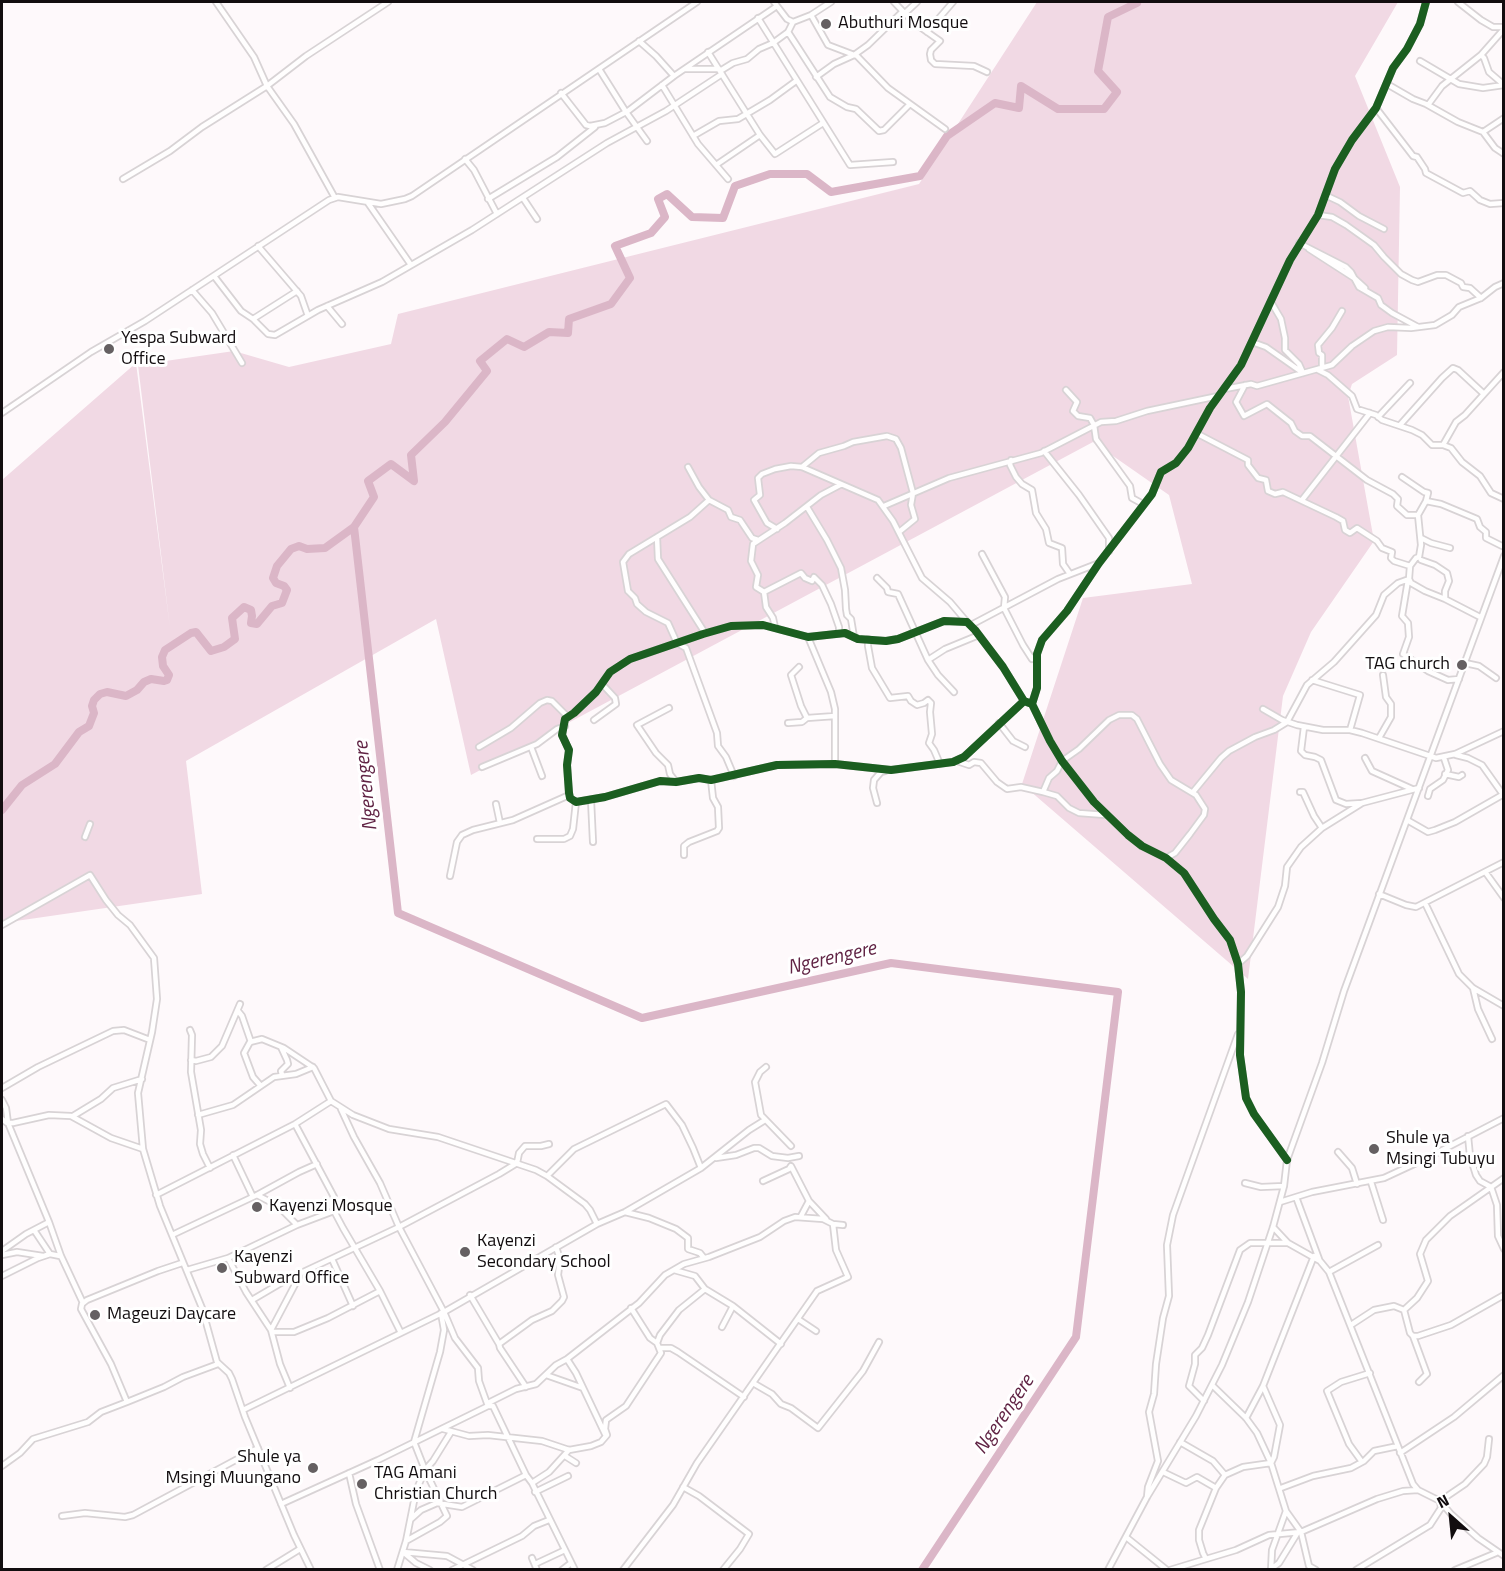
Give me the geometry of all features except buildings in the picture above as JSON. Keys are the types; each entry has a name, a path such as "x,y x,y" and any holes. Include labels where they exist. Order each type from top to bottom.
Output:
{"street":[{"path":"216,2 254,57 267,86 294,124 335,198"},
{"path":"123,179 170,151 388,2"},
{"path":"2,413 92,352 126,333 321,205 335,198 381,204 405,200 697,2"},
{"path":"214,276 240,311 272,336 327,306 382,282 497,214 607,143 675,105 720,71 774,43 788,32 793,22 811,15 831,2"},
{"path":"894,2 903,13 940,41 931,50 931,60 934,64 976,66 987,72"},
{"path":"816,77 834,64 854,56 917,2"},
{"path":"927,32 953,2"},
{"path":"1032,704 1038,682 1037,654 1042,640 1066,611 1156,486 1161,472 1176,463 1188,448 1219,396 1241,365 1299,243 1318,215 1341,158 1376,108 1393,68 1420,24 1426,2"},
{"path":"1458,2 1493,27 1503,28"},
{"path":"488,199 556,157 597,125 626,112 776,4 787,19 793,22"},
{"path":"811,15 828,45 857,56 888,88 945,129"},
{"path":"758,18 850,165 893,162"},
{"path":"1428,105 1442,86 1481,56 1503,28"},
{"path":"788,32 830,97 847,107 856,109 879,131 884,130 910,104"},
{"path":"639,41 674,76"},
{"path":"708,52 760,135 774,153 777,154 823,123"},
{"path":"1481,56 1489,72 1503,85"},
{"path":"1420,61 1459,84 1483,88 1503,85"},
{"path":"599,69 647,141"},
{"path":"685,69 720,71"},
{"path":"693,136 719,121 735,121 796,81"},
{"path":"1387,84 1458,122 1464,122 1483,132 1503,154"},
{"path":"662,85 693,136 728,179"},
{"path":"561,93 586,125 597,125"},
{"path":"1376,108 1413,156 1417,157 1426,173 1463,193 1470,191 1480,200 1490,204 1503,203"},
{"path":"1483,132 1503,118"},
{"path":"716,165 760,135"},
{"path":"465,159 474,170 497,214"},
{"path":"1325,195 1384,229"},
{"path":"523,198 537,219"},
{"path":"368,203 411,265"},
{"path":"1318,215 1332,217 1346,225 1374,245 1401,274 1412,280 1418,282 1437,275 1446,275 1470,288 1481,298"},
{"path":"1299,243 1340,262 1349,269 1359,287 1378,298 1381,305 1418,327"},
{"path":"258,246 304,300 308,316"},
{"path":"1354,278 1365,288"},
{"path":"1225,389 1251,384 1257,386 1320,369 1335,363 1357,342 1381,328 1430,326 1441,322 1459,307 1481,298 1503,283"},
{"path":"192,290 212,313 242,363"},
{"path":"253,319 297,291"},
{"path":"1271,302 1281,319 1285,350 1299,364 1303,373"},
{"path":"327,306 342,324"},
{"path":"1320,369 1322,356 1318,345 1342,311"},
{"path":"1252,342 1266,347 1303,373"},
{"path":"1400,425 1453,368 1484,394"},
{"path":"1320,369 1352,396 1357,409 1422,435 1432,445 1443,445 1455,452 1462,462 1480,476 1491,493 1503,499"},
{"path":"1443,445 1456,422 1503,372"},
{"path":"1378,417 1410,382"},
{"path":"1245,385 1236,402 1244,416 1267,404 1291,423 1295,431 1302,436 1310,436 1367,480 1395,495 1398,500 1397,506 1407,515 1418,515"},
{"path":"1066,390 1077,402 1073,411 1078,416 1090,418 1094,425 1096,439 1130,486 1132,498 1143,504"},
{"path":"884,506 949,478 1044,451 1106,420 1116,421 1148,411 1219,396"},
{"path":"1302,500 1370,413"},
{"path":"1196,433 1248,460 1248,465 1258,478 1266,480 1268,491 1275,494 1283,492 1302,500 1343,521 1345,530 1350,533 1357,528 1377,541 1382,548 1392,552 1391,558 1394,561 1410,566"},
{"path":"802,467 819,453 853,442 890,437 896,439 901,448 913,493 911,505 915,519 900,532"},
{"path":"1044,451 1109,538 1109,551"},
{"path":"1011,460 1010,465 1016,477 1032,490 1036,513 1046,529 1049,543 1062,548 1064,564 1070,574"},
{"path":"777,528 767,523 754,500 760,495 758,478 775,469 791,466 802,467 878,500 900,532 922,578 950,602 969,623 1003,667 1023,700 1032,704 1050,741 1076,781 1106,815 1142,846 1166,858 1184,873 1233,946 1238,964 1242,1011 1237,1039 1173,1215 1167,1245 1169,1296 1163,1318 1154,1394 1149,1412 1157,1465 1148,1487 1147,1497"},
{"path":"688,467 709,500 728,510 731,517 740,520 752,538 751,561 758,575 756,587 764,592"},
{"path":"1402,477 1428,493 1418,515 1421,538 1419,557 1410,566 1406,585 1402,616 1408,623 1408,637 1403,654 1428,671 1448,680 1459,679"},
{"path":"753,544 821,495 840,485"},
{"path":"709,500 690,517 625,558 623,562 628,591 635,598 639,607 668,623 677,643 686,648 717,733 718,746 726,757 734,776"},
{"path":"1426,501 1441,504 1478,519 1480,526 1486,532 1486,538 1502,546"},
{"path":"807,507 828,540 841,568 847,615 851,619 854,637"},
{"path":"657,537 658,559 705,633"},
{"path":"752,538 758,540"},
{"path":"1421,538 1450,548"},
{"path":"982,554 1005,597 1004,608 1032,658 1037,654"},
{"path":"1108,1569 1212,1386 1248,1302 1280,1202 1287,1160 1322,1063 1344,991 1503,556"},
{"path":"1421,560 1447,573 1449,581 1444,594 1445,598"},
{"path":"891,770 836,764 777,765 711,780 699,778 676,782 660,781 576,802 570,798 567,765 569,750 562,735 566,719 584,705 610,672 622,663 705,633 747,624 775,627 808,637 845,633 858,639 886,641 916,633 944,621 969,623 1070,574 1099,563"},
{"path":"764,592 801,573 812,581 814,576 822,585 831,604 839,627 839,634"},
{"path":"877,578 888,592 898,594 928,660 954,692"},
{"path":"1408,579 1425,591 1445,598 1480,617"},
{"path":"1193,792 1229,751 1287,722 1304,689 1334,662 1376,615 1384,595 1396,584 1408,579"},
{"path":"764,592 766,607 773,618 775,627"},
{"path":"811,648 816,638 822,635"},
{"path":"928,660 945,649 979,635"},
{"path":"808,637 831,692 835,716 836,764"},
{"path":"868,639 867,646 872,665 890,698 908,696 917,705 924,704 928,700 932,703 930,712 932,734 928,743 940,764"},
{"path":"1465,663 1479,666 1496,678"},
{"path":"799,667 791,675 807,718"},
{"path":"1379,738 1391,717 1391,704 1386,697 1383,675"},
{"path":"1312,680 1360,694 1350,730"},
{"path":"594,720 616,703 612,694 602,684"},
{"path":"478,747 511,728 547,699 568,717"},
{"path":"957,761 1023,700"},
{"path":"669,708 638,725 656,753 668,765 670,774 676,782"},
{"path":"1263,709 1287,722 1304,727 1350,730 1430,756 1444,758 1503,731"},
{"path":"1043,792 1049,778 1057,771 1062,761 1113,717 1129,714 1137,719 1160,764 1171,780 1187,791 1193,792 1204,806 1204,815 1175,853 1166,858"},
{"path":"788,723 802,722 807,718 835,716"},
{"path":"999,723 1013,741 1025,747"},
{"path":"482,767 531,747 565,726"},
{"path":"1304,727 1301,751 1321,761 1336,800 1343,803 1362,803 1419,788"},
{"path":"531,747 542,776"},
{"path":"1407,820 1428,832 1466,816 1503,795 1482,765 1455,754"},
{"path":"1365,758 1372,771 1412,789"},
{"path":"1428,796 1430,789 1443,780 1448,770 1444,758"},
{"path":"877,802 873,788 874,780 883,771 957,761 969,765 974,762 981,763 997,782 1007,789 1021,787 1043,792 1057,796 1069,808 1079,813 1106,815"},
{"path":"1446,774 1459,777 1462,775"},
{"path":"684,855 684,846 689,842 717,831 719,828 718,807 713,798 711,780"},
{"path":"1300,792 1303,792 1312,813 1322,828"},
{"path":"450,876 460,837 469,831 522,816 567,796 569,793"},
{"path":"591,800 593,842"},
{"path":"537,839 569,837 573,829 576,802"},
{"path":"1238,964 1247,956 1278,907 1286,882 1287,869 1300,847 1322,828 1362,803"},
{"path":"496,804 500,824"},
{"path":"85,837 90,825"},
{"path":"1378,894 1416,907 1486,873 1503,862"},
{"path":"1486,873 1503,898"},
{"path":"2,925 90,875 105,900 130,925 154,958 157,999 138,1095 143,1149 156,1195 202,1308 218,1364 230,1375 281,1504 311,1569"},
{"path":"1425,903 1456,970 1473,988 1503,1006"},
{"path":"1473,988 1478,1009 1492,1039"},
{"path":"191,1060 208,1058 216,1052 225,1041 240,1004"},
{"path":"238,1011 251,1042"},
{"path":"1240,1025 1240,1054 1246,1098 1254,1114 1287,1160"},
{"path":"2,1088 38,1067 112,1031 124,1030 150,1040"},
{"path":"190,1030 192,1035 191,1072 200,1144 210,1168"},
{"path":"260,1085 253,1077 244,1056 251,1042 264,1040 281,1047 313,1067 331,1101 342,1109 389,1129 438,1137 517,1163 547,1176 585,1204 591,1210 597,1224"},
{"path":"281,1047 287,1056 288,1064 281,1071 282,1075"},
{"path":"198,1115 233,1105 273,1077 296,1074 313,1067"},
{"path":"765,1067 755,1082 761,1115 791,1146"},
{"path":"73,1116 101,1099 113,1088 142,1079"},
{"path":"2,1100 6,1108 5,1124"},
{"path":"156,1195 295,1124 331,1101"},
{"path":"547,1176 574,1149 666,1104 682,1125 701,1168"},
{"path":"342,1109 455,1338 478,1368 479,1381 488,1404 493,1406 575,1569"},
{"path":"5,1124 49,1115 73,1116 111,1138 143,1149"},
{"path":"1280,1202 1371,1182 1407,1168 1503,1118"},
{"path":"2,1119 49,1222 82,1303 82,1312 111,1364 127,1401"},
{"path":"243,1410 290,1389 442,1312 597,1224 625,1212 701,1168 765,1120"},
{"path":"295,1124 333,1197 334,1211 380,1291 401,1333"},
{"path":"1468,1136 1470,1156 1476,1175 1480,1181 1491,1187 1498,1210 1498,1236 1503,1249"},
{"path":"517,1163 519,1153 525,1146 549,1144"},
{"path":"713,1159 736,1155 754,1148 759,1148 772,1156 788,1158 799,1156"},
{"path":"1338,1152 1352,1168 1358,1184"},
{"path":"233,1155 255,1196 278,1206 297,1225"},
{"path":"252,1300 286,1280 399,1227 517,1163"},
{"path":"172,1235 317,1164"},
{"path":"763,1181 792,1166 809,1201 833,1224 843,1225"},
{"path":"1404,1310 1415,1300 1428,1281 1420,1253 1426,1240 1444,1221 1503,1178"},
{"path":"1371,1182 1383,1220"},
{"path":"1245,1183 1261,1187 1284,1186"},
{"path":"1296,1197 1320,1261"},
{"path":"801,1216 809,1201"},
{"path":"187,1270 228,1258 297,1225 334,1211"},
{"path":"625,1212 649,1218 676,1229 688,1238 688,1249 700,1253 704,1258"},
{"path":"281,1504 443,1429 516,1389 536,1384 556,1365 639,1303 658,1282 684,1264 760,1237 784,1221 801,1216 828,1220"},
{"path":"2,1253 49,1222"},
{"path":"623,1569 646,1541 697,1463 817,1291 848,1277 836,1250 833,1224"},
{"path":"1273,1227 1288,1243 1314,1256 1329,1272 1413,1484 1418,1490 1440,1501 1451,1515 1503,1556"},
{"path":"34,1230 50,1254"},
{"path":"1204,1401 1189,1386 1195,1355 1202,1348 1208,1335 1240,1250 1250,1243 1288,1243"},
{"path":"1329,1272 1378,1245"},
{"path":"499,1344 532,1320 552,1311 562,1301 564,1297 558,1275 560,1259 556,1247"},
{"path":"2,1253 17,1252 44,1256"},
{"path":"2,1276 44,1256 50,1254 61,1256"},
{"path":"1246,1418 1263,1386 1314,1256"},
{"path":"228,1258 272,1331 280,1364 290,1389"},
{"path":"332,1259 353,1306"},
{"path":"82,1303 182,1263"},
{"path":"674,1270 695,1276 705,1288 733,1306 781,1344"},
{"path":"272,1331 300,1275"},
{"path":"443,1429 469,1436 488,1435 542,1441 569,1450 601,1442 606,1437 606,1420 626,1406 661,1353 660,1335 679,1310 705,1288"},
{"path":"272,1331 294,1332 353,1306 380,1291"},
{"path":"470,1295 500,1348 526,1387"},
{"path":"1413,1336 1451,1325 1503,1295"},
{"path":"722,1328 733,1306"},
{"path":"1351,1325 1371,1311 1382,1307 1394,1306 1404,1310"},
{"path":"631,1308 650,1338 659,1346 678,1352 744,1397"},
{"path":"1404,1310 1409,1330 1426,1372 1426,1377 1419,1382"},
{"path":"406,1541 447,1516 414,1442 440,1352 444,1330 442,1312"},
{"path":"798,1319 816,1331"},
{"path":"753,1383 818,1428 863,1371 879,1342"},
{"path":"567,1359 606,1437"},
{"path":"2,1466 20,1453 33,1439 88,1422 127,1401 218,1364"},
{"path":"1362,1462 1349,1444 1327,1390 1338,1383 1370,1373"},
{"path":"546,1375 583,1389"},
{"path":"1400,1453 1454,1417 1503,1375"},
{"path":"1212,1386 1246,1418 1257,1433 1281,1488 1286,1511 1299,1532 1309,1566 1316,1569"},
{"path":"1263,1386 1280,1425 1271,1463"},
{"path":"397,1569 406,1541 416,1491 425,1470 437,1456 451,1432"},
{"path":"1440,1501 1465,1484 1481,1468 1487,1458 1489,1439"},
{"path":"1180,1443 1213,1461 1225,1475"},
{"path":"1281,1488 1313,1476 1350,1468 1362,1462 1374,1451 1398,1446"},
{"path":"62,1516 85,1513 125,1517 133,1515 258,1448"},
{"path":"532,1483 549,1472 569,1450"},
{"path":"565,1456 576,1463"},
{"path":"1206,1558 1198,1536 1216,1488 1225,1475 1243,1467 1271,1463"},
{"path":"1157,1465 1186,1483 1197,1477 1216,1488"},
{"path":"349,1473 356,1504 380,1569"},
{"path":"411,1519 421,1510 442,1503 457,1508 462,1507 526,1475"},
{"path":"535,1492 568,1476"},
{"path":"683,1487 699,1496 749,1534 723,1569"},
{"path":"1126,1537 1169,1569 1236,1550 1264,1536 1299,1532 1377,1498 1403,1491 1418,1490"},
{"path":"1356,1569 1428,1527 1441,1508 1440,1501"},
{"path":"1286,1511 1272,1550 1270,1569 1283,1557 1299,1532"},
{"path":"452,1569 522,1536 534,1526 549,1520"},
{"path":"266,1569 300,1549"},
{"path":"532,1558 536,1567 565,1550"},
{"path":"403,1552 447,1556 473,1569"},
{"path":"403,1552 416,1563 430,1569"},
{"path":"1455,1569 1496,1552"},
{"path":"562,1569 571,1563"}],"shaded area":[{"path":"1037,2 1398,2 1355,76 1400,187 1397,355 1352,384 1348,396 1374,541 1311,632 1283,696 1248,979 1022,784 1083,598 1192,584 1169,495 1093,442 471,775 436,619 186,761 202,894 2,923 2,480 136,363 170,628 138,365 234,351 289,367 391,344 398,314 919,184"}],"waterway":[{"name":"Ngerengere","path":"922,1570 1076,1337 1118,992 891,963 642,1018 398,913 354,527 374,497 368,481 391,464 414,481 411,455 445,422 487,371 480,361 507,339 524,347 549,332 568,333 569,319 611,304 630,278 615,246 651,233 665,217 658,199 667,194 692,217 723,218 735,186 770,174 807,174 831,192 920,176 947,136 995,103 1019,108 1021,86 1058,109 1104,109 1117,92 1098,71 1108,17 1136,2"},
{"path":"2,810 22,785 55,764 79,732 89,726 94,713 92,706 94,700 100,694 107,692 126,696 151,679 167,680 169,675 163,666 162,657 165,650 191,633 196,632 211,651 224,647 235,639 232,618 244,607 251,610 251,623 257,624 272,606 282,603 287,590 276,583 273,578 277,566 291,549 299,546 307,549 325,548 354,527"}],"cycle path":[{"path":"1287,1160 1254,1114 1246,1098 1240,1055 1241,992 1238,964 1230,940 1184,873 1166,858 1142,846 1128,835 1094,802 1062,761 1032,704 1037,688 1037,654 1042,640 1067,611 1099,563 1152,494 1161,472 1176,463 1188,448 1210,408 1241,365 1290,260 1318,215 1335,169 1352,140 1376,108 1393,68 1407,49 1420,24 1426,2"},
{"path":"1024,701 964,757 953,762 891,770 835,764 777,765 711,780 699,778 676,782 660,781 605,797 576,802 570,798 567,765 569,750 562,735 565,719 596,692 610,672 630,659 731,626 763,625 808,637 845,633 858,639 886,641 898,639 944,621 967,622 1003,667 1024,701 1032,704"}],"place":[{"name":"Abuthuri Mosque","path":"826,24"},
{"name":"Yespa Subward Office","path":"109,349"},
{"name":"TAG church","path":"1462,665"},
{"name":"Shule ya Msingi Tubuyu","path":"1374,1149"},
{"name":"Kayenzi Mosque","path":"257,1207"},
{"name":"Kayenzi Secondary School","path":"465,1252"},
{"name":"Kayenzi Subward Office","path":"222,1268"},
{"name":"Mageuzi Daycare","path":"95,1315"},
{"name":"Shule ya Msingi Muungano","path":"313,1468"},
{"name":"TAG Amani Christian Church","path":"362,1484"}]}
